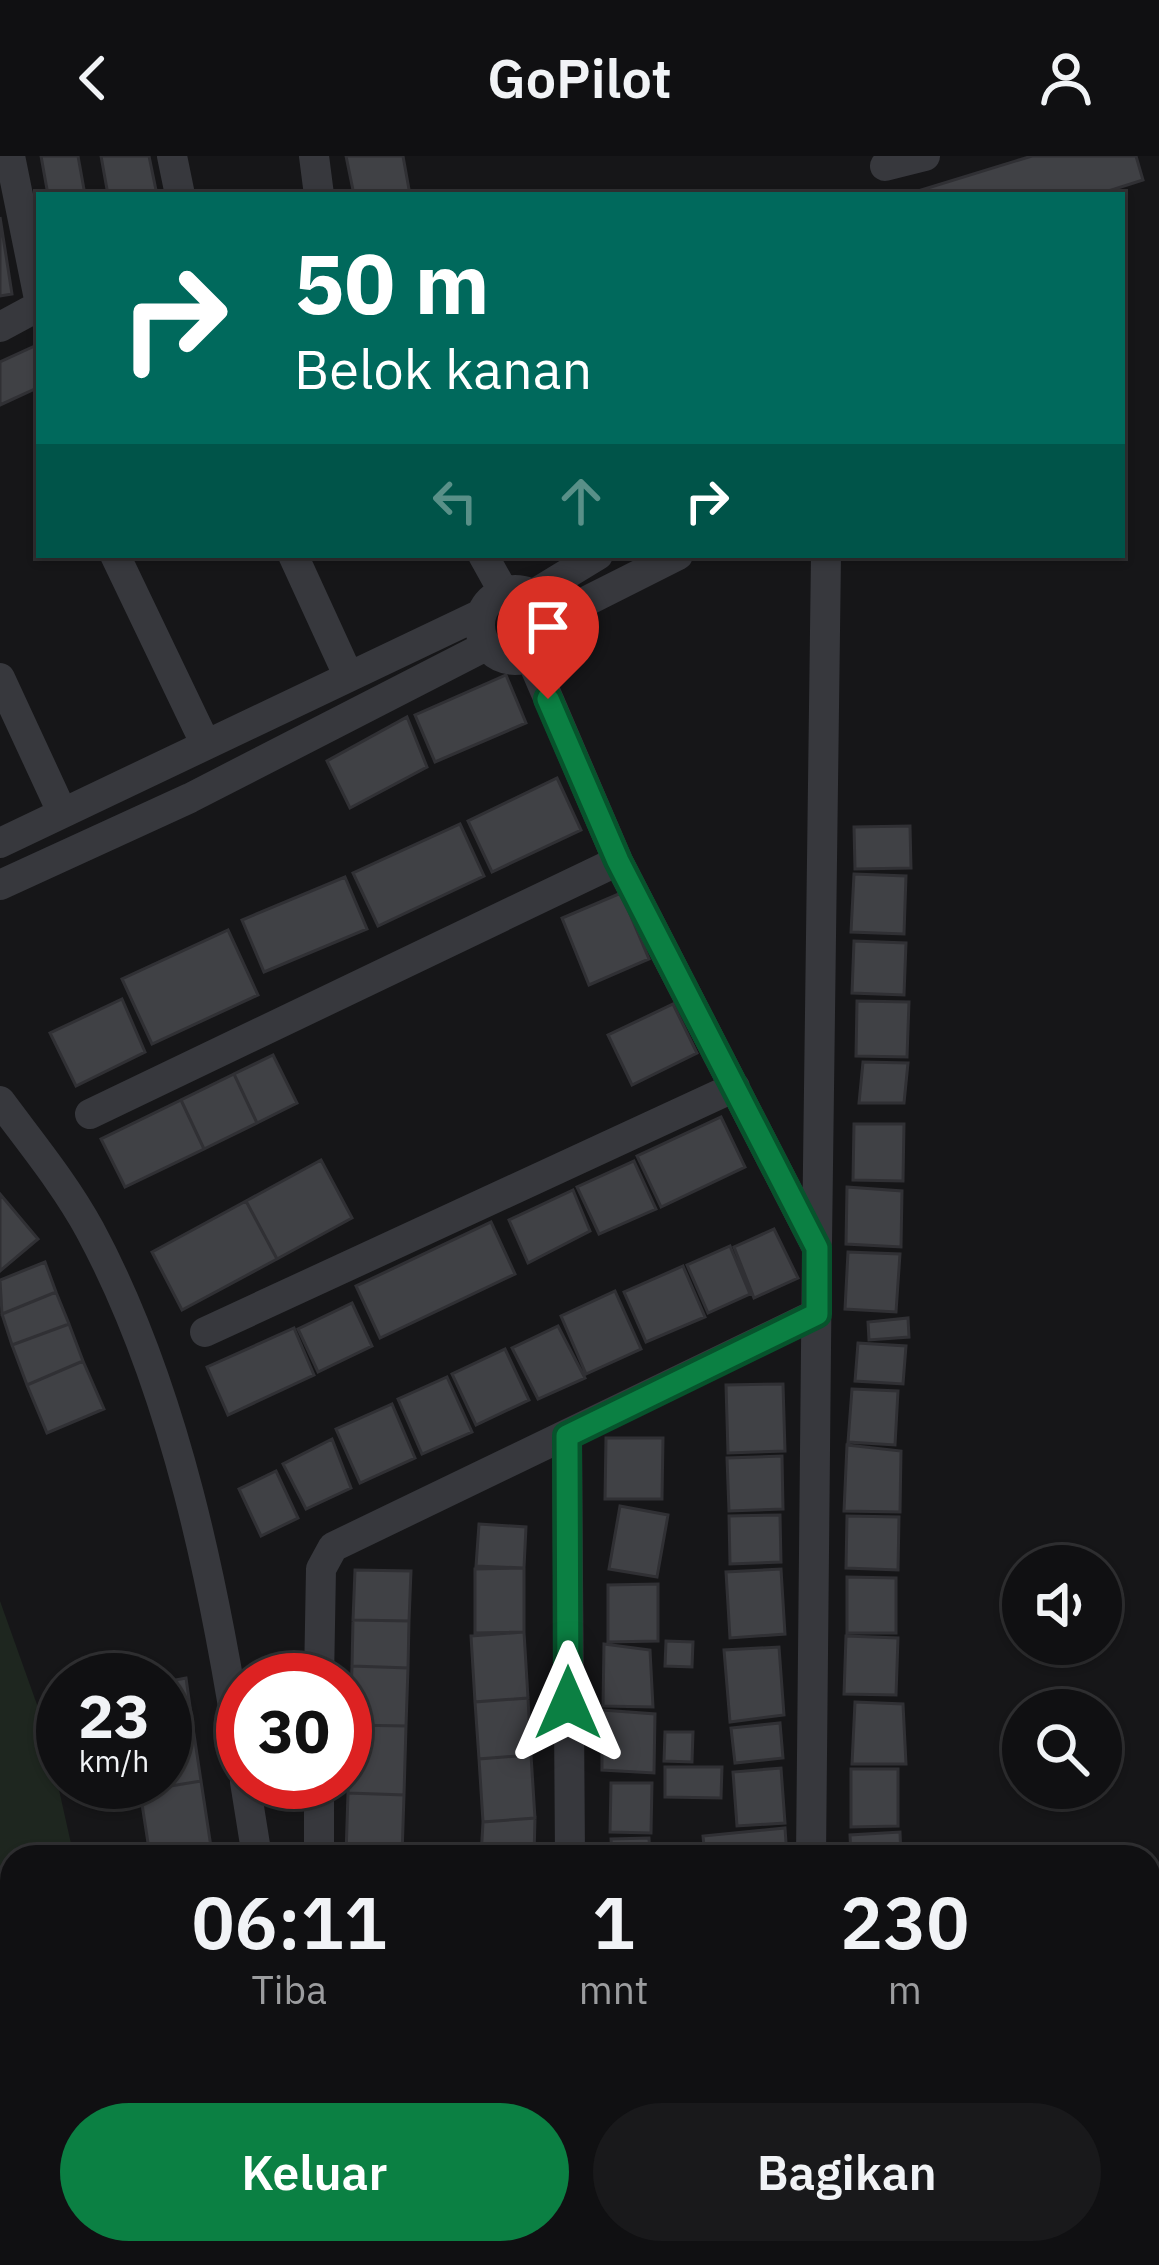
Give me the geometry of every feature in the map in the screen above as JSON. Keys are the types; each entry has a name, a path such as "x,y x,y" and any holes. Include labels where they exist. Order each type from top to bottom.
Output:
{"street":[{"path":"10,156 36,287"},
{"path":"172,156 180,192"},
{"path":"313,192 314,156"},
{"path":"885,166 925,156"},
{"path":"0,327 36,304"},
{"path":"116,558 206,745"},
{"path":"294,558 348,674"},
{"path":"486,558 529,601 550,634 530,658 514,661 486,646"},
{"path":"529,601 594,558"},
{"path":"0,843 481,614 668,558"},
{"path":"811,1845 826,558"},
{"path":"481,614 486,646"},
{"path":"0,885 190,798 486,646"},
{"path":"530,658 618,861 817,1248"},
{"path":"0,678 62,812"},
{"path":"90,1114 618,861"},
{"path":"206,1332 735,1087"},
{"path":"0,1101 66,1190 114,1277 163,1414 198,1535 221,1653"},
{"path":"320,1653 321,1569 333,1547 817,1314"},
{"path":"567,1436 570,1845"},
{"path":"249,1809 254,1845"},
{"path":"319,1809 319,1845"}],"shaded area":[{"path":"0,1601 36,1702 36,1809 63,1809 71,1845 0,1845"}],"building":[{"path":"41,156 78,156 84,192 47,192"},
{"path":"101,156 149,156 156,192 107,192"},
{"path":"346,156 403,156 409,192 353,192"},
{"path":"1032,156 1136,156 1143,180 1105,192 915,192"},
{"path":"0,217 12,294 0,296"},
{"path":"36,345 36,388 0,405 0,362"},
{"path":"506,675 526,723 435,762 415,715"},
{"path":"407,717 427,767 350,808 327,761"},
{"path":"557,778 581,830 492,872 468,821"},
{"path":"460,824 484,876 378,926 353,873"},
{"path":"910,826 911,868 855,869 854,827"},
{"path":"854,874 906,876 904,934 851,932"},
{"path":"345,877 367,929 264,972 242,920"},
{"path":"621,893 649,959 589,985 562,918"},
{"path":"228,930 258,995 152,1044 122,979"},
{"path":"854,941 906,943 904,995 852,993"},
{"path":"122,999 145,1052 76,1086 50,1033"},
{"path":"857,1001 909,1002 907,1057 856,1056"},
{"path":"673,1004 697,1053 632,1085 608,1035"},
{"path":"273,1055 297,1103 257,1123 234,1074"},
{"path":"863,1062 908,1063 904,1103 859,1103"},
{"path":"234,1074 257,1123 204,1149 181,1100"},
{"path":"181,1100 204,1149 125,1187 101,1139"},
{"path":"721,1117 745,1167 661,1207 637,1156"},
{"path":"854,1124 904,1124 903,1181 853,1180"},
{"path":"321,1160 352,1218 277,1259 246,1201"},
{"path":"634,1161 656,1209 599,1234 577,1187"},
{"path":"847,1187 902,1191 901,1247 846,1244"},
{"path":"573,1190 590,1231 528,1263 509,1220"},
{"path":"0,1194 38,1239 0,1271"},
{"path":"246,1201 277,1259 182,1310 152,1252"},
{"path":"491,1222 515,1274 380,1338 356,1286"},
{"path":"774,1229 798,1278 754,1298 734,1247"},
{"path":"730,1246 750,1294 708,1313 687,1265"},
{"path":"848,1252 900,1254 896,1312 845,1309"},
{"path":"45,1262 56,1292 2,1314 0,1280"},
{"path":"683,1266 705,1317 646,1342 624,1292"},
{"path":"615,1291 641,1349 586,1374 561,1316"},
{"path":"56,1292 69,1324 12,1345 2,1314"},
{"path":"352,1303 372,1346 318,1372 298,1329"},
{"path":"908,1318 909,1337 869,1340 868,1322"},
{"path":"69,1324 83,1361 27,1385 12,1345"},
{"path":"558,1326 585,1378 538,1399 512,1348"},
{"path":"294,1328 314,1375 228,1415 207,1367"},
{"path":"858,1343 906,1346 903,1384 855,1381"},
{"path":"505,1349 529,1400 476,1425 452,1374"},
{"path":"83,1361 104,1409 47,1433 27,1385"},
{"path":"447,1377 472,1432 422,1454 398,1399"},
{"path":"783,1384 785,1451 728,1453 726,1385"},
{"path":"852,1389 898,1391 895,1445 848,1442"},
{"path":"392,1404 415,1458 360,1483 336,1429"},
{"path":"606,1438 663,1438 662,1499 605,1499"},
{"path":"332,1439 351,1488 306,1509 283,1464"},
{"path":"847,1445 901,1451 900,1512 844,1511"},
{"path":"782,1456 783,1509 729,1511 727,1458"},
{"path":"276,1471 298,1518 261,1536 239,1489"},
{"path":"620,1506 668,1515 657,1577 609,1569"},
{"path":"780,1515 781,1562 730,1564 729,1516"},
{"path":"847,1516 899,1517 898,1570 846,1568"},
{"path":"479,1524 526,1527 524,1568 476,1566"},
{"path":"524,1568 524,1632 475,1633 475,1569"},
{"path":"781,1569 785,1634 730,1638 726,1572"},
{"path":"355,1570 411,1571 409,1621 353,1620"},
{"path":"847,1577 896,1578 896,1633 847,1633"},
{"path":"658,1584 658,1641 608,1642 608,1585"},
{"path":"353,1620 409,1621 408,1668 372,1667 372,1653 352,1653"},
{"path":"524,1632 528,1698 475,1702 471,1636"},
{"path":"846,1636 898,1638 896,1695 844,1694"},
{"path":"666,1641 693,1642 692,1667 665,1666"},
{"path":"604,1644 650,1650 653,1707 603,1706"},
{"path":"779,1647 784,1715 730,1722 724,1650"},
{"path":"372,1667 408,1668 406,1726 372,1725"},
{"path":"528,1698 531,1755 479,1759 475,1702"},
{"path":"855,1702 903,1704 906,1764 852,1764"},
{"path":"602,1710 655,1714 654,1773 602,1770"},
{"path":"192,1721 201,1781 192,1782"},
{"path":"780,1723 783,1758 735,1763 731,1728"},
{"path":"372,1725 406,1726 404,1795 372,1794"},
{"path":"665,1732 693,1732 692,1762 664,1761"},
{"path":"531,1755 535,1818 483,1822 479,1759"},
{"path":"665,1767 722,1767 721,1798 665,1797"},
{"path":"781,1768 785,1823 737,1826 733,1772"},
{"path":"851,1769 898,1769 898,1826 851,1827"},
{"path":"201,1781 211,1845 148,1845 143,1809 192,1809 192,1782"},
{"path":"611,1783 652,1783 651,1833 610,1832"},
{"path":"372,1794 404,1795 402,1845 346,1845 347,1809 372,1809"},
{"path":"535,1818 534,1845 482,1845 483,1822"},
{"path":"785,1828 786,1845 704,1845 703,1836"},
{"path":"900,1832 901,1845 850,1845 850,1835"},
{"path":"649,1838 649,1845 611,1845 611,1839"}],"route":[{"path":"548,699 618,861 817,1248 818,1280 817,1314 567,1436 568,1703"}]}
